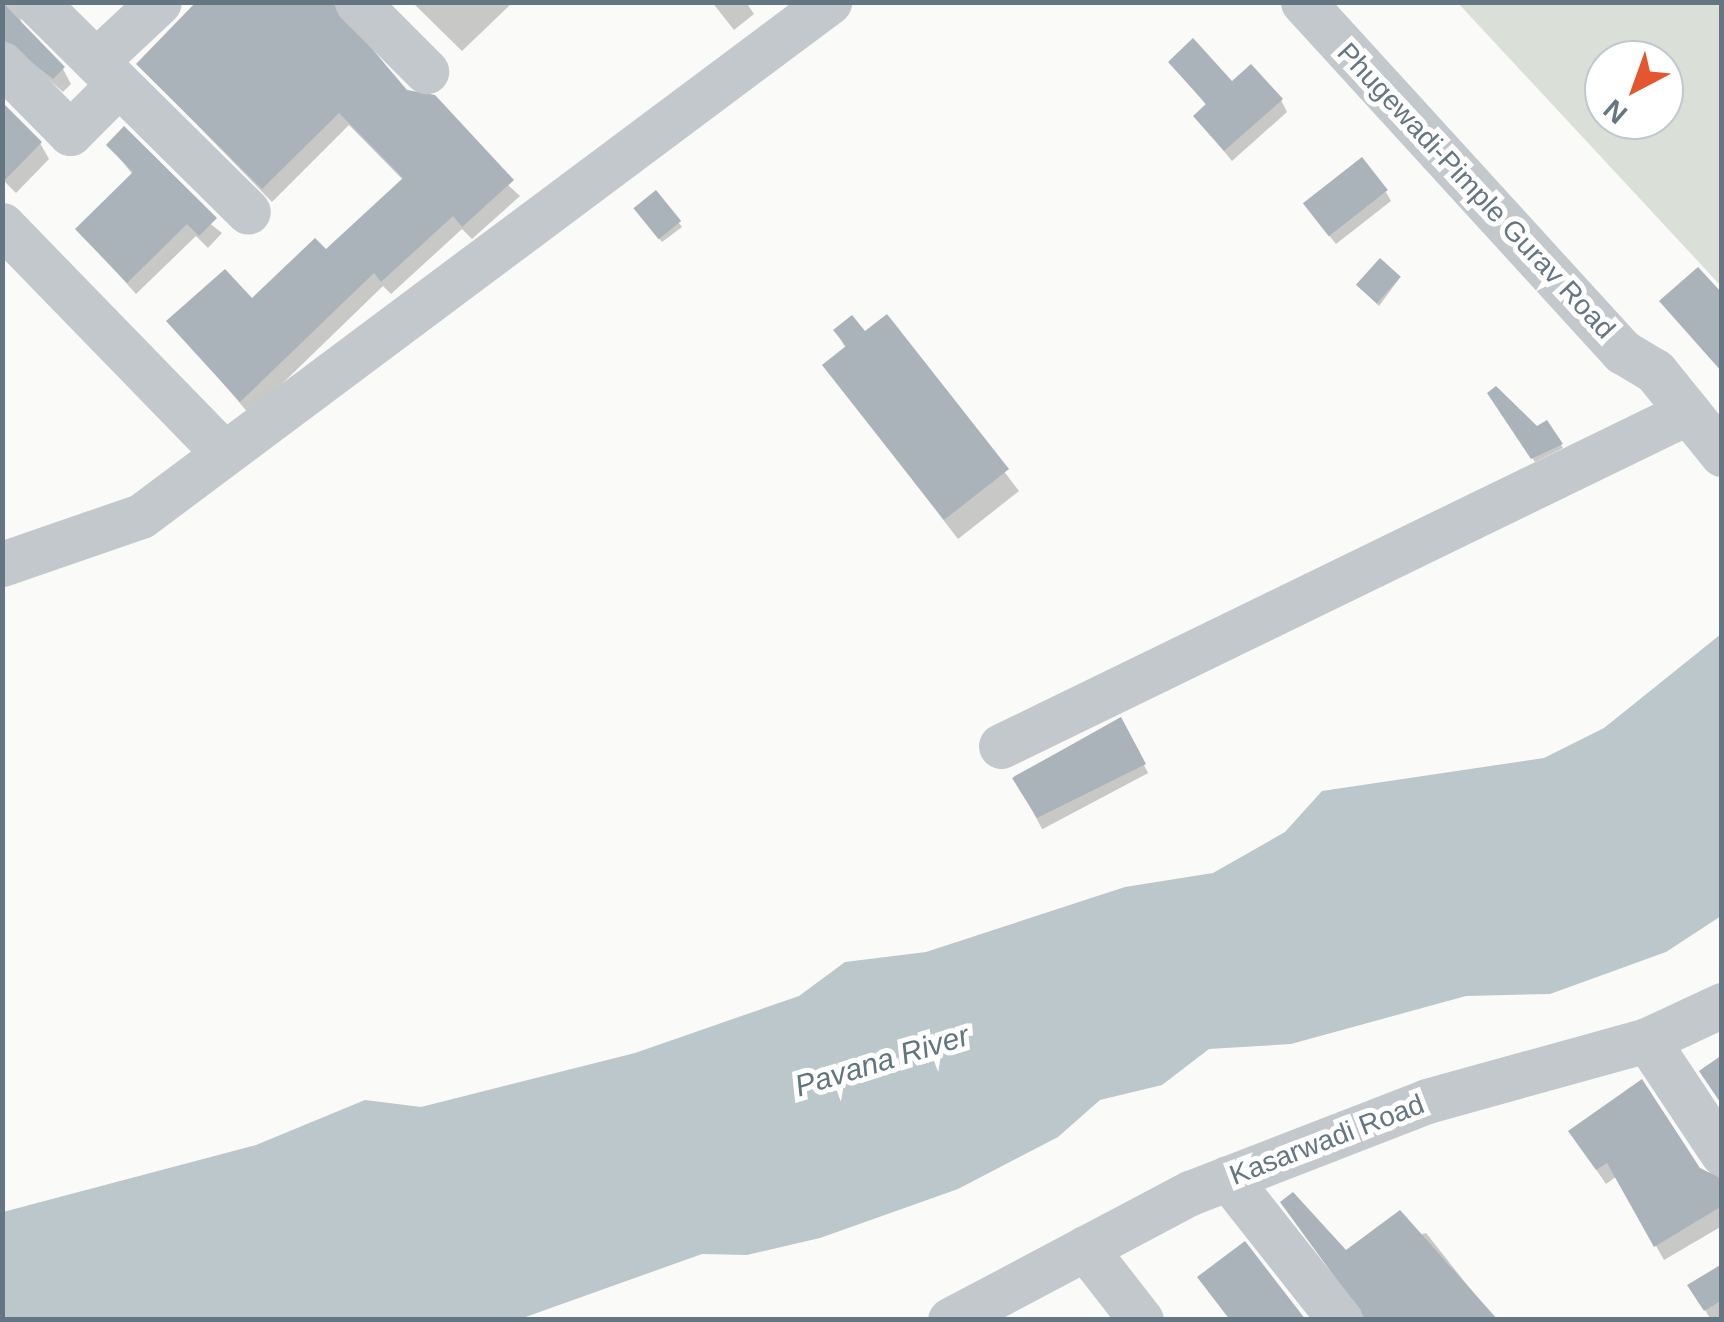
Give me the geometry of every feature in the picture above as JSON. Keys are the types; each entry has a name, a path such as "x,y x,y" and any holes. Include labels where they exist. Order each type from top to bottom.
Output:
{"street":[{"path":"36,2 248,212"},
{"path":"2,64 70,132 159,2"},
{"path":"357,2 426,71"},
{"path":"2,564 141,516 223,452 316,392 829,2"},
{"name":"Phugewadi-Pimple Gurav Road","path":"1303,2 1623,352 1655,371 1722,454"},
{"name":"Phugewadi-Pimple Gurav Road","path":"1343,2 1645,332 1655,371"},
{"path":"2,226 223,452"},
{"path":"1001,746 1688,412"},
{"name":"Kasarwadi Road","path":"950,1320 1228,1178 1428,1101 1647,1040 1722,1005"},
{"path":"1647,1040 1722,1153"},
{"path":"1228,1178 1340,1320"},
{"path":"1086,1248 1141,1320"}],"shaded area":[{"path":"1458,3 1721,3 1721,286 1585,140 1684,140 1684,40 1584,40 1584,139"}],"water":[{"name":"Pavana River","path":"1721,634 1721,916 1666,952 1550,994 1466,996 1291,1044 1209,1049 1162,1085 1100,1100 1058,1137 958,1189 820,1238 747,1255 702,1254 520,1319 3,1319 3,1212 256,1145 365,1100 421,1107 635,1053 799,996 845,962 926,952 1125,887 1213,873 1285,832 1322,791 1544,758 1604,728"}],"building":[{"path":"2,2 65,67 53,79 2,39"},
{"path":"196,2 332,2 407,90 435,95 514,180 462,227 453,216 381,282 374,273 240,402 166,321 225,269 252,298 315,238 326,249 403,178 339,113 262,189 136,64"},
{"path":"1193,38 1232,81 1251,64 1283,99 1224,151 1193,116 1206,104 1168,62"},
{"path":"2,102 42,142 2,183"},
{"path":"124,126 217,218 199,236 187,224 127,283 75,229 133,172 106,145"},
{"path":"1362,157 1388,190 1329,236 1303,203"},
{"path":"656,190 681,221 659,239 633,208"},
{"path":"1380,258 1401,277 1377,303 1356,285"},
{"path":"1698,267 1722,293 1722,372 1659,301"},
{"path":"887,314 1009,469 944,520 822,365 846,346 833,330 852,315 865,331"},
{"path":"1496,386 1537,426 1547,420 1563,444 1531,459 1487,393"},
{"path":"1121,717 1146,764 1037,818 1012,778"},
{"path":"1722,1055 1722,1105 1699,1071"},
{"path":"1642,1079 1700,1168 1722,1179 1722,1206 1654,1247 1607,1163 1596,1170 1568,1131"},
{"path":"1293,1192 1346,1250 1400,1210 1498,1320 1366,1320 1280,1202"},
{"path":"1245,1241 1306,1320 1230,1320 1197,1277"},
{"path":"1722,1264 1722,1300 1704,1311 1687,1285"}]}
